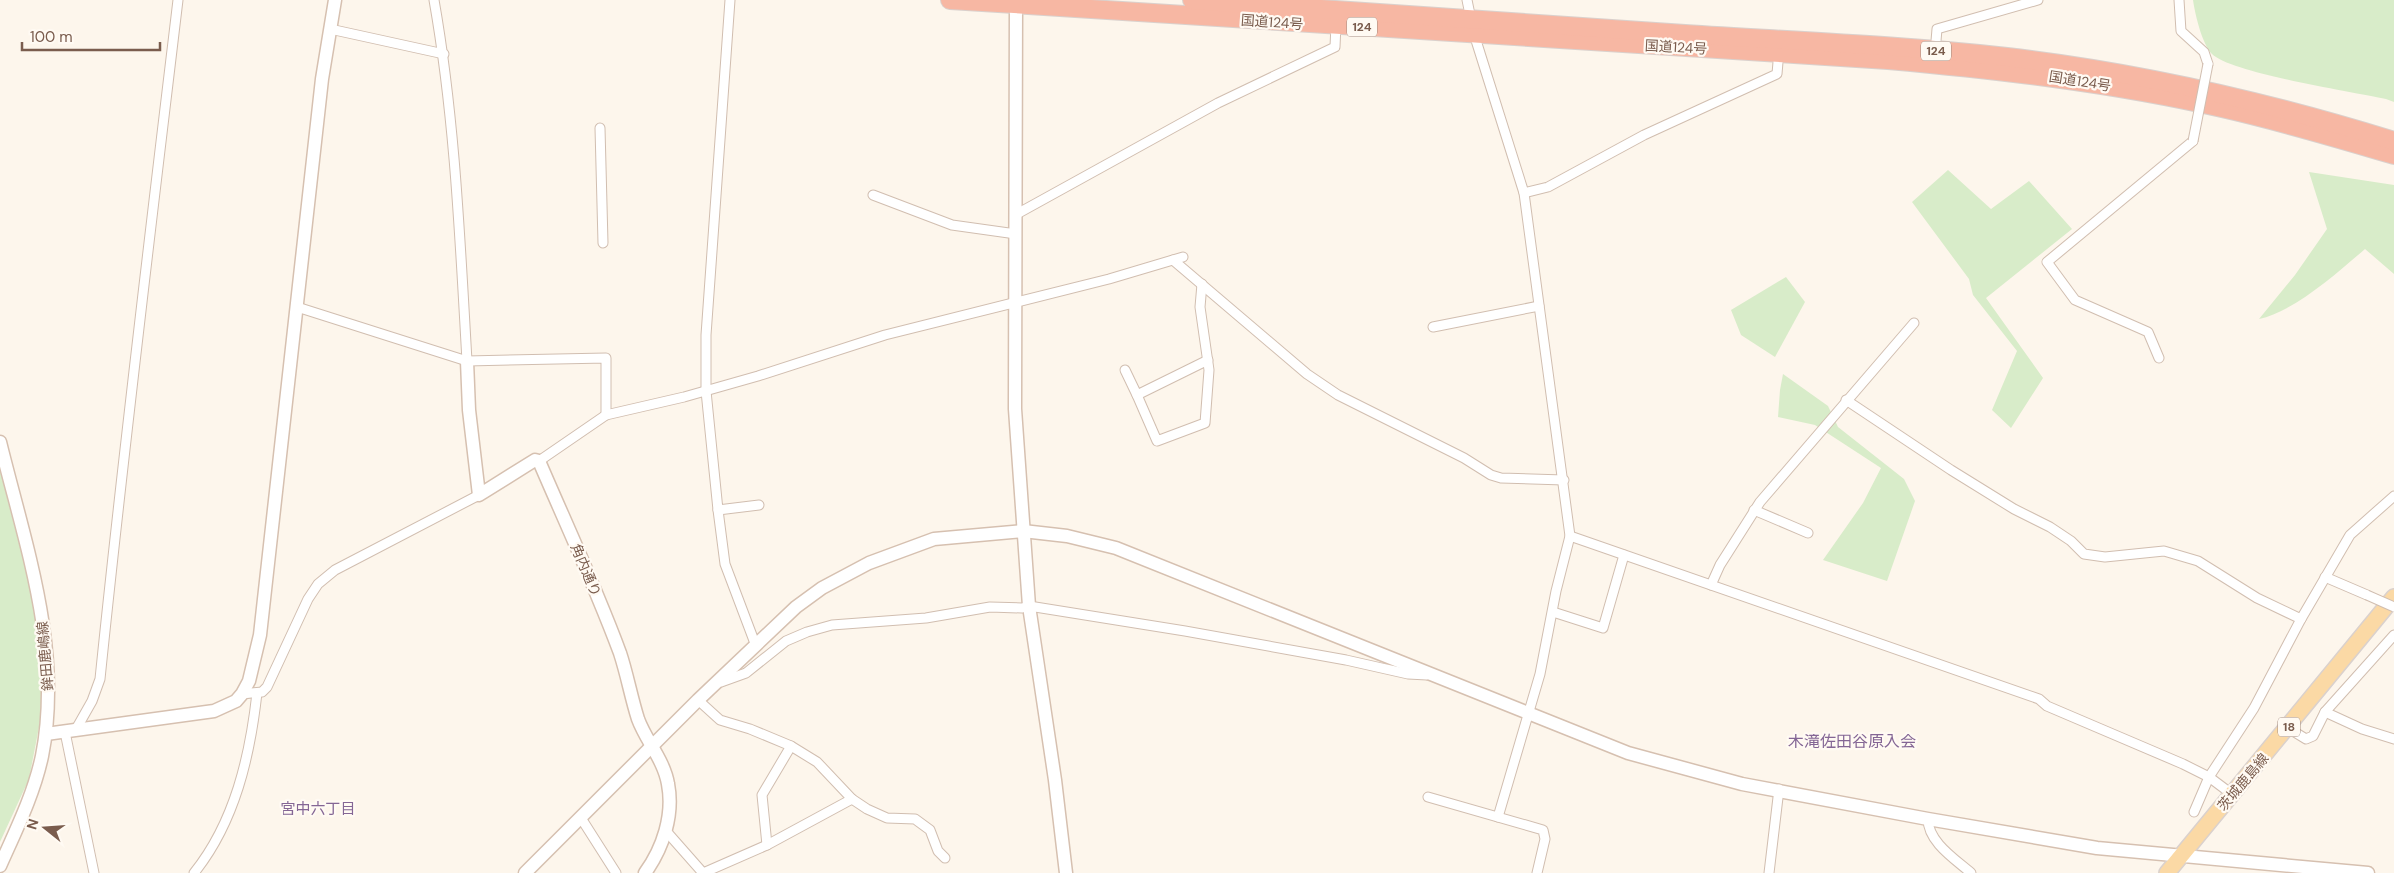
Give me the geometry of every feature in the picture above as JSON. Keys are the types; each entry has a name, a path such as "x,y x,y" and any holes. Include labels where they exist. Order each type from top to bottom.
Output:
{"highway":[{"name":"国道124号","path":"950,0 1336,18 1934,57 2008,58 2152,80 2312,116 2394,141"},
{"name":"国道124号","path":"1192,0 1336,18"},
{"name":"国道124号","path":"1934,57 2150,92 2309,129 2394,155"}],"main road":[{"name":"茨城鹿島線","path":"2168,873 2394,597"}],"street":[{"path":"94,873 70,731 92,701 100,679 113,540 125,455 178,0"},
{"path":"46,734 214,711 236,702 249,681 260,635 322,79 335,0"},
{"path":"434,0 448,82 469,410 479,495"},
{"path":"730,0 706,334 706,391 725,564 756,646"},
{"path":"1468,0 1472,26 1524,193 1570,536 1552,612 1545,655 1530,714 1498,817"},
{"path":"1934,57 1937,28 2038,0"},
{"path":"2159,358 2148,332 2075,300 2047,262 2193,141 2208,64 2204,52 2181,31 2179,0"},
{"path":"1016,2 1015,409 1022,531 1029,606 1055,780 1066,873"},
{"path":"1015,215 1218,103 1335,47 1336,18"},
{"path":"330,29 444,54"},
{"path":"1524,193 1548,187 1644,135 1777,74 1779,47"},
{"path":"600,128 603,243"},
{"path":"873,195 952,225 1016,234"},
{"path":"242,694 262,692 267,687 308,598 318,584 335,570 479,495 535,460 539,461 606,415 706,391 885,335 1183,257"},
{"path":"1173,260 1307,374 1338,395 1464,458 1491,475 1501,478 1564,480"},
{"path":"1125,370 1138,395 1157,441 1204,423 1209,370 1200,307 1202,284"},
{"path":"1433,327 1539,306"},
{"path":"297,307 466,360 606,358 606,415"},
{"path":"1712,585 1720,565 1754,510 1846,400 1914,323"},
{"path":"1138,395 1208,360"},
{"path":"1846,400 1951,470 2014,509 2050,527 2084,554 2105,557 2164,550 2198,561 2257,598 2301,619"},
{"name":"鉾田鹿嶋線","path":"0,442 41,607 49,671 46,734 42,757 22,818 0,866"},
{"name":"角内通り","path":"539,461 620,654 639,719 668,783 670,809 666,831 645,873"},
{"path":"2194,812 2209,777 2254,708 2301,619 2350,535 2394,496"},
{"path":"718,510 759,505"},
{"path":"1754,510 1808,533"},
{"path":"525,873 698,700 796,607 822,588 868,563 934,539 1022,531 1067,536 1116,548 1430,676 1628,754 1742,784 1779,789 1928,819 2097,848 2368,873"},
{"path":"1570,536 2039,699 2047,706 2209,777 2232,795"},
{"path":"1552,612 1603,628 1624,555"},
{"path":"2325,577 2394,607"},
{"path":"715,684 746,672 786,641 807,632 832,625 926,618 990,607 1022,608 1029,606 1185,631 1346,660 1408,674 1430,676"},
{"path":"2288,728 2306,739 2313,736 2325,712 2394,635"},
{"path":"194,873 214,842 241,781 251,742 257,693"},
{"path":"698,700 720,720 750,729 792,746 817,762 852,798 887,818 915,819 930,830 938,851 945,858"},
{"path":"2325,712 2362,729 2394,739"},
{"path":"767,845 762,795 792,746"},
{"path":"1769,873 1779,789"},
{"path":"1428,796 1543,830 1545,839 1537,873"},
{"path":"666,831 703,873 767,845 852,798"},
{"path":"581,818 616,873"},
{"path":"1928,819 1928,829 1942,847 1971,873"}],"green space":[{"path":"2193,0 2394,0 2394,102 2267,75 2224,61 2212,54 2208,49 2197,21"},
{"path":"1948,170 1991,209 2029,181 2072,229 1986,298 2043,378 2011,428 1992,410 2017,351 1973,295 1969,279 1912,202"},
{"path":"2309,172 2394,185 2394,274 2365,249 2329,280 2301,300 2273,315 2259,319 2295,275 2327,229"},
{"path":"1786,277 1805,302 1775,357 1741,335 1731,310"},
{"path":"1783,374 1828,406 1838,427 1904,479 1915,501 1887,581 1823,560 1863,503 1881,468 1815,425 1778,417"},
{"path":"0,470 35,605 44,672 44,701 29,779 0,842"}],"district":[{"name":"木滝佐田谷原入会","path":"1852,741"},
{"name":"宮中六丁目","path":"318,809"}]}
